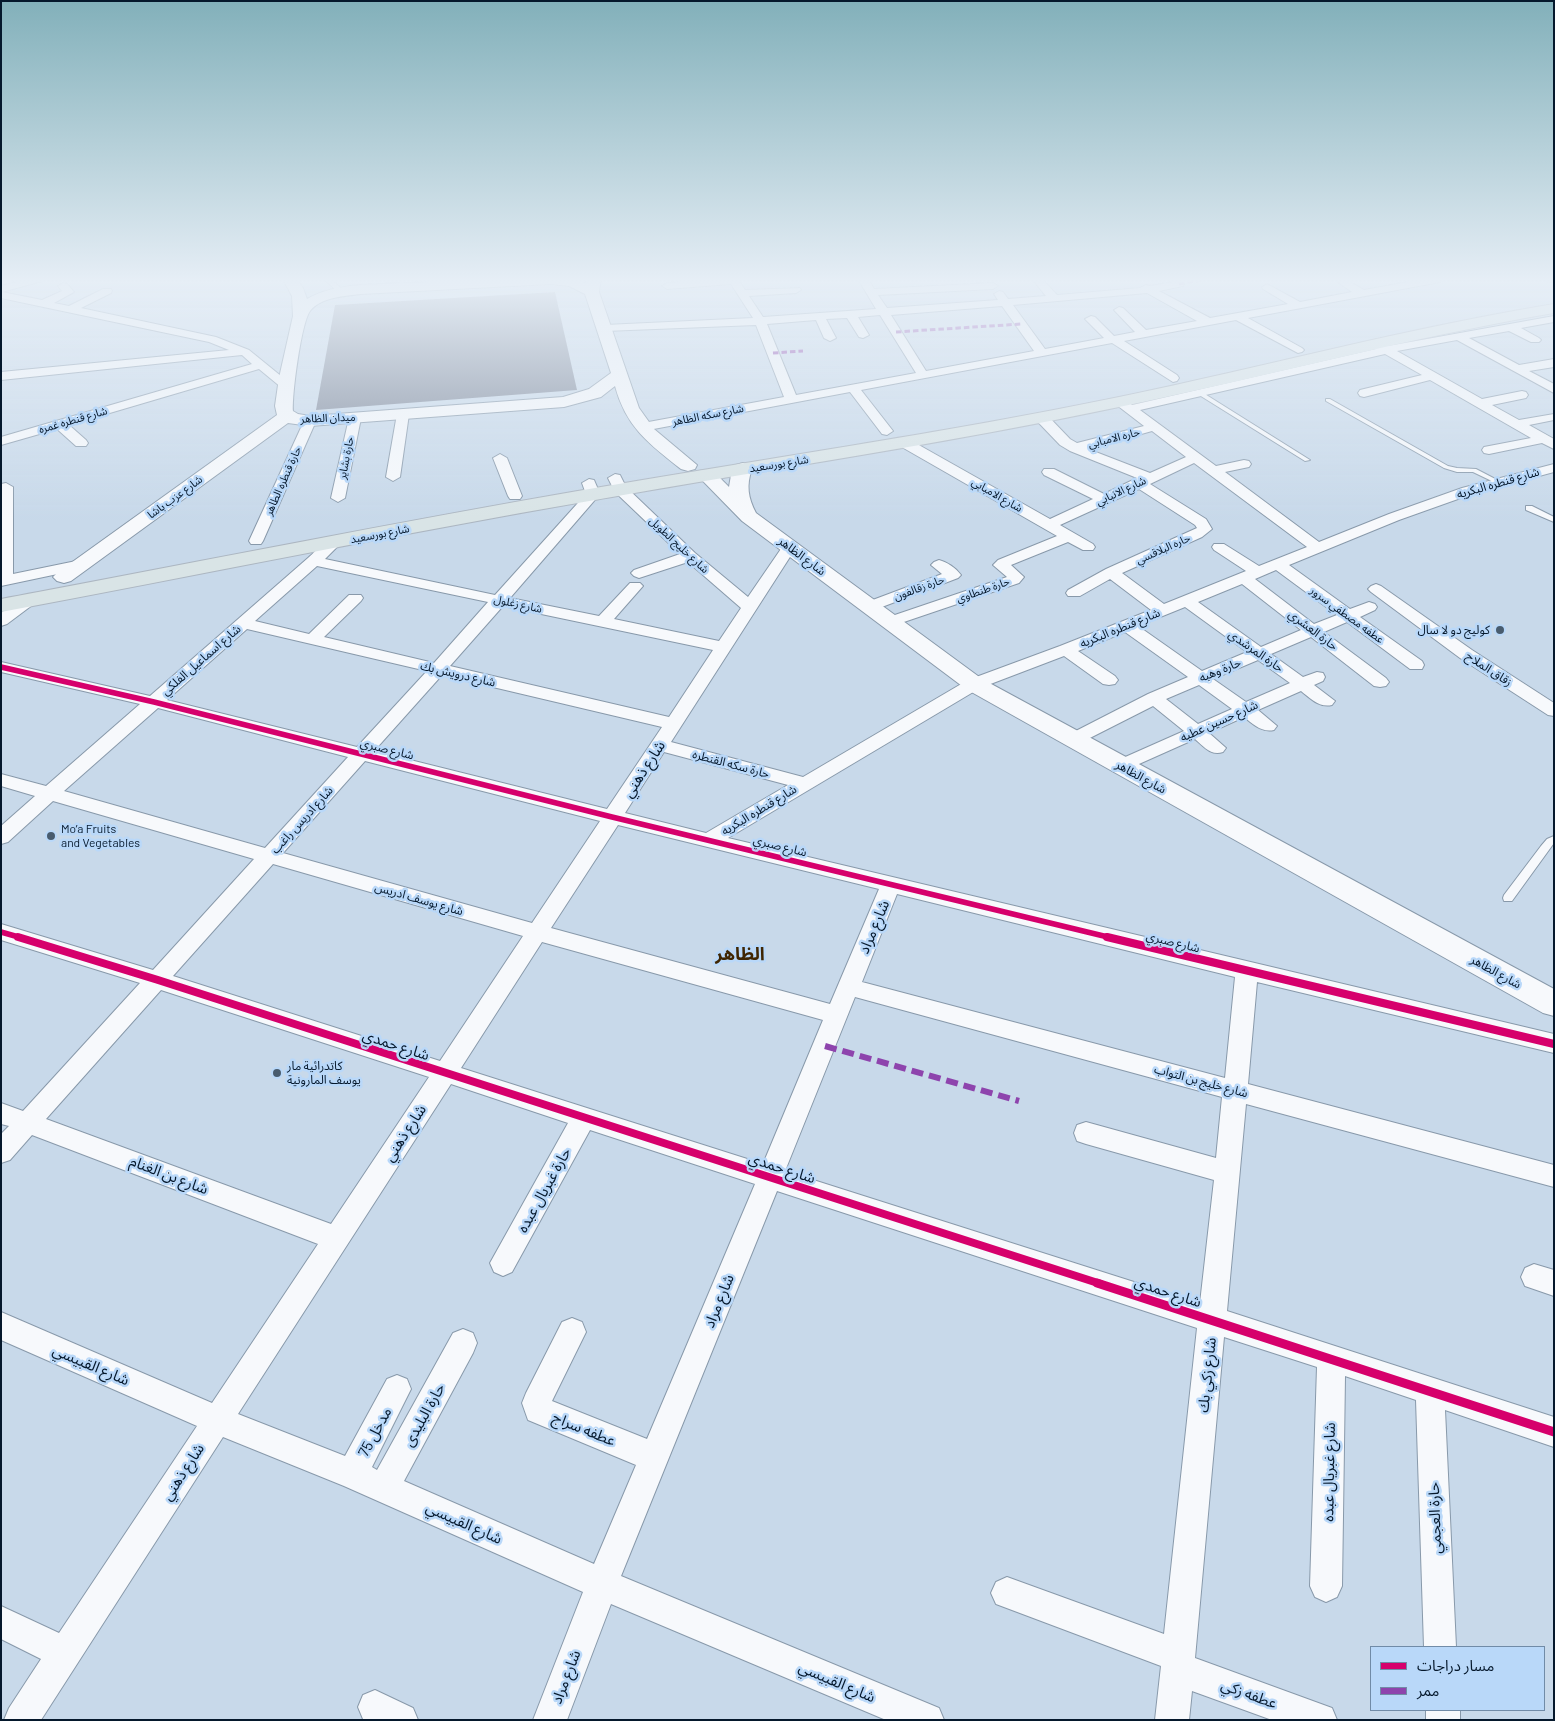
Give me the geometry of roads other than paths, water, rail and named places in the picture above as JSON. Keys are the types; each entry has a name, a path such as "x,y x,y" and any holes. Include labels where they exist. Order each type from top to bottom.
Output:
{"main road":[{"name":"ميدان الظاهر","path":"291,359 283,409 287,416 310,421 576,400 603,389 620,374"},
{"path":"615,359 630,407 643,427 688,465"},
{"name":"شارع بورسعيد","path":"1,606 334,543 617,483 688,465 1106,392 1256,359"},
{"name":"شارع بورسعيد","path":"617,483 743,470 1124,405 1322,359"},
{"name":"شارع عزب باشا","path":"72,571 287,416"},
{"path":"743,470 739,478 738,488 741,503 749,517"},
{"name":"شارع الظاهر","path":"706,475 749,517 974,684 1554,1004"},
{"name":"شارع بورسعيد","path":"2,584 515,496 591,488"}],"street":[{"path":"1,376 171,359"},
{"path":"254,359 286,386"},
{"path":"775,359 791,399"},
{"path":"913,359 923,375"},
{"name":"شارع سكه الظاهر","path":"643,427 1008,359"},
{"path":"1143,359 1173,378"},
{"name":"شارع بورسعيد","path":"1124,405 1198,392 1327,359"},
{"path":"1403,359 1549,442"},
{"path":"1499,359 1554,389"},
{"path":"1517,369 1554,363"},
{"name":"شارع قنطره غمره","path":"1,441 261,365"},
{"path":"1532,366 1554,378"},
{"path":"1396,374 1411,381"},
{"path":"1364,393 1432,376"},
{"path":"853,388 887,431"},
{"path":"1480,403 1522,395"},
{"path":"1124,405 1319,549"},
{"path":"393,478 403,414"},
{"path":"1516,424 1551,417"},
{"name":"حارة بشاير","path":"338,498 355,418"},
{"path":"1042,418 1066,442 1075,448 1143,480"},
{"name":"حارة قنطره الطاهر","path":"256,541 310,421"},
{"path":"60,424 81,443"},
{"name":"حاره الامبابي","path":"1075,448 1154,427"},
{"path":"1489,450 1549,442"},
{"name":"شارع الامبابي","path":"906,443 1088,547"},
{"path":"500,458 515,496"},
{"name":"شارع الانبابي","path":"1049,525 1194,458"},
{"path":"1213,471 1244,464"},
{"name":"شارع قنطره البكريه","path":"709,840 974,684 1066,650 1394,517 1498,482 1553,468"},
{"path":"1049,472 1103,499"},
{"name":"حاره البلاقسي","path":"1074,593 1111,572 1205,529 1201,522 1143,480"},
{"name":"شارع خليج الطويل","path":"617,483 690,556 750,607"},
{"path":"1,488 6,487 2,584"},
{"name":"شارع ادريس راغب","path":"1,1152 438,669 499,600 591,488"},
{"name":"حارة طنطاوي","path":"889,622 1014,580 1016,577 1001,565 1003,563 1069,536"},
{"name":"شارع اسماعيل الفلكي","path":"1,837 334,543"},
{"name":"شارع ذهني","path":"21,1720 790,546"},
{"name":"حارة العشري","path":"1219,547 1315,632 1380,682"},
{"path":"603,622 637,579 690,556"},
{"name":"شارع زغلول","path":"313,561 723,647"},
{"name":"حارة زقالفون","path":"868,607 952,576 953,574 939,565"},
{"name":"عطفه مصطفي سرور","path":"1279,565 1416,664"},
{"path":"1111,572 1162,611"},
{"name":"زقاق الملاح","path":"1376,589 1466,654 1554,711"},
{"path":"313,639 355,598"},
{"path":"1,621 29,600"},
{"name":"حارة المرشدي","path":"1186,601 1259,654 1310,681 1326,700"},
{"name":"حارة وهبه","path":"1074,740 1154,698 1315,632 1369,607"},
{"name":"شارع درويش بك","path":"243,623 673,724"},
{"path":"1126,625 1268,726"},
{"path":"1066,650 1108,680"},
{"name":"شارع صبري","path":"1,667 154,702 612,817 1554,1044"},
{"name":"شارع حسين عطيه","path":"1121,766 1310,681"},
{"path":"1154,698 1218,748"},
{"name":"حارة سكه القنطره","path":"659,745 803,783"},
{"name":"شارع يوسف ادريس","path":"1,780 537,932 838,1014"},
{"name":"شارع مراد","path":"550,1720 602,1584 891,884"},
{"name":"شارع حمدي","path":"1,932 158,980 1212,1319 1554,1432"},
{"name":"شارع زكي بك","path":"1172,1720 1247,971"},
{"name":"شارع خليج بن التواب","path":"849,987 1554,1176"},
{"name":"شارع بن الغنام","path":"1,1112 336,1238"},
{"name":"حارة غبريال عبده","path":"503,1263 584,1118"},
{"path":"1086,1132 1227,1172"},
{"name":"شارع القبيسي","path":"1,1326 218,1420 352,1474 602,1584 927,1720"},
{"name":"عطفه سراج","path":"572,1332 536,1403 538,1410 654,1457"},
{"name":"حارة البليدى","path":"384,1488 463,1343"},
{"name":"شارع غبريال عبده","path":"1326,1586 1331,1358"},
{"name":"مدخل 75","path":"352,1474 397,1390"},
{"name":"حارة العجمي","path":"1430,1390 1440,1646"},
{"name":"عطفه زكي","path":"1007,1593 1320,1720"},
{"path":"1,1622 64,1653"}],"lane":[{"path":"1198,392 1307,460"},
{"path":"1328,400 1446,467 1457,470 1474,470 1498,482"},
{"path":"1529,508 1554,520"},
{"path":"1508,898 1544,848 1554,839"}],"place":[{"name":"كوليج دو لا سال","path":"1500,630"},
{"name":"Mo’a Fruits and Vegetables","path":"51,836"},
{"name":"كاتدرائية مار يوسف المارونية","path":"277,1073"}],"district":[{"name":"الظاهر","path":"740,954"}]}
